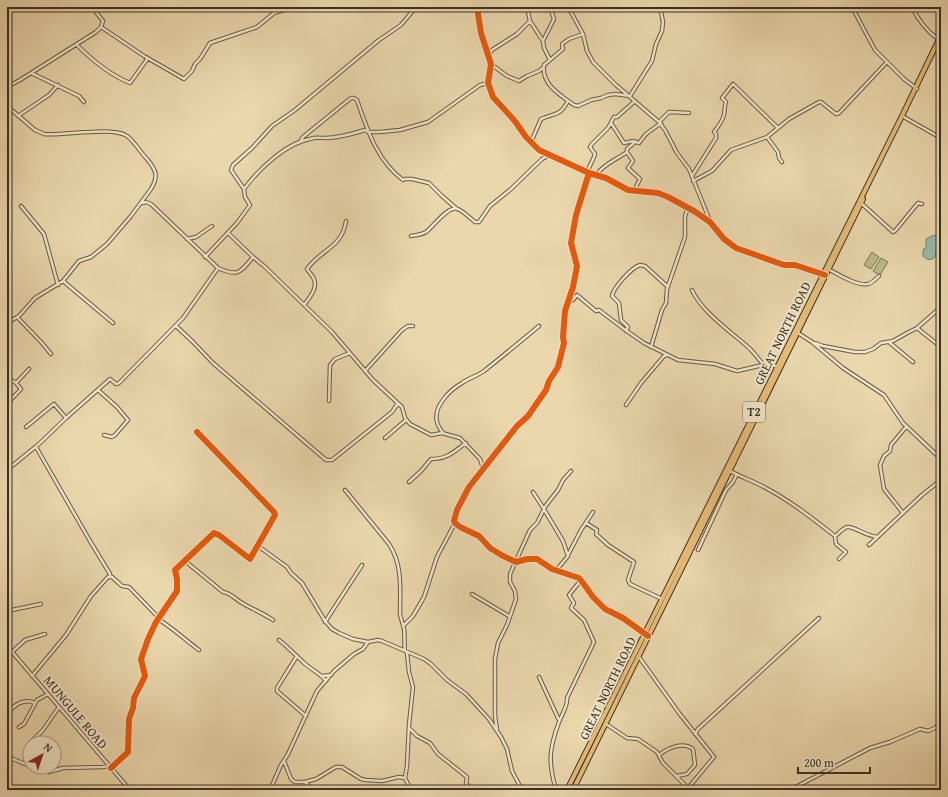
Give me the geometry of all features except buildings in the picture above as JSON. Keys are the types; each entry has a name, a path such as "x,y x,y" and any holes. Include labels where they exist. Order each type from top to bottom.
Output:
{"highway":[{"name":"GREAT NORTH ROAD","path":"567,790 646,635 903,117 941,35"},
{"name":"GREAT NORTH ROAD","path":"573,790 638,656 662,599 728,469"}],"street":[{"path":"7,87 32,73 96,32 101,27 103,21 92,7"},
{"path":"101,27 148,58 184,79 192,71 195,64 210,44 257,27 274,13 293,7"},
{"path":"205,257 228,233 250,205 245,197 244,189 231,170 233,165 252,148 272,126 295,110 379,40 401,25 416,7"},
{"path":"477,7 481,33 491,64 488,83 493,97 514,120 531,142 540,150 588,173 606,178 628,190 661,194 694,211 710,222"},
{"path":"527,7 530,20 543,41 544,48 550,60"},
{"path":"543,41 554,19 550,7"},
{"path":"566,7 583,34 587,51 593,62 616,85 660,123 677,153 687,165 710,222 720,235 736,248 784,265 795,266 824,275"},
{"path":"630,96 652,60 656,44 662,31 663,22 660,7"},
{"path":"852,7 873,46 904,79 917,88"},
{"path":"912,7 918,19 931,34 940,40"},
{"path":"488,56 492,50 517,34 530,20"},
{"path":"491,64 507,76 519,82 544,67 550,60 563,50 562,44 569,39 583,34"},
{"path":"76,45 91,59 105,69 122,80 130,83 148,58"},
{"path":"694,181 712,170 731,150 767,137 791,117 820,102 836,114 839,113 887,62"},
{"path":"544,67 543,74 550,86 568,101 578,106 608,95 615,94 630,96"},
{"path":"32,73 79,96 84,102"},
{"path":"244,189 260,170 278,154 299,142 312,138 355,134 365,130 368,132 388,132 428,122 480,86 488,83"},
{"path":"692,176 716,138 716,134 714,132 724,116 724,106 726,102 722,98 732,84 778,128"},
{"path":"18,116 49,95 58,86"},
{"path":"299,142 303,137 352,98 357,100 368,132 376,149 385,163 396,175 403,180 412,179 429,183 457,209 476,222 479,222 490,206 515,186 542,159 550,154"},
{"path":"531,142 541,119 559,114 568,101"},
{"path":"635,102 617,117 614,117 608,128 591,146 591,149 595,154 576,215 571,243 577,266 564,314 564,343 558,367 549,381 546,390 528,416 517,426 466,491 453,518 455,523 479,536 497,553 516,562 527,559 537,559 557,572 573,576 581,580 593,598 605,609 623,618 646,635"},
{"path":"7,106 34,130 44,134 121,133 128,137 154,167 156,172 154,185 114,238 91,257 79,261 63,281 35,298 17,317 7,322"},
{"path":"611,123 624,143 640,143 646,134 660,123 669,112 678,114 685,112 689,113"},
{"path":"903,117 941,138"},
{"path":"767,137 778,152 782,162"},
{"path":"596,175 602,167 627,152 627,149 636,142"},
{"path":"627,152 633,161 628,168 640,179 634,191"},
{"path":"140,203 146,202 151,204 218,268 230,273 235,273 244,268 253,257"},
{"path":"860,202 893,232 918,203 922,204"},
{"path":"20,206 44,234 58,285"},
{"path":"652,347 662,310 666,304 668,287 685,237 685,216 688,208"},
{"path":"411,236 424,233 450,210 457,209"},
{"path":"304,305 314,292 315,282 314,278 307,269 338,240 343,233 346,221"},
{"path":"187,239 196,237 212,226"},
{"path":"228,233 332,332 373,380 402,407 406,420 412,426 431,435 443,433 458,438 466,443 480,459 483,468"},
{"path":"626,331 628,327 620,318 619,303 612,296 620,282 636,266 640,265 645,266 668,287"},
{"path":"8,469 36,447 110,379 116,384 119,383 176,326 190,309 218,268"},
{"path":"827,268 853,281 864,284 870,283 879,276"},
{"path":"63,281 113,323"},
{"path":"692,290 700,303 749,348 764,365"},
{"path":"569,297 573,300 576,296 596,311 599,310 626,331 652,347 681,361 715,364 735,371 764,365 779,366"},
{"path":"812,342 823,346 858,353 873,349 882,343 890,342 917,328 941,307"},
{"path":"17,317 51,354"},
{"path":"176,326 194,342 213,363 326,460 332,460 364,435 392,412 398,403"},
{"path":"365,371 402,330 406,327 413,326"},
{"path":"443,433 436,416 441,403 463,382 480,374 539,326"},
{"path":"917,328 941,347"},
{"path":"796,332 812,342 843,368 884,395 891,403 906,427 941,459"},
{"path":"890,342 913,362"},
{"path":"329,401 330,365 335,359 350,353"},
{"path":"626,405 664,356 667,355"},
{"path":"16,383 29,369"},
{"path":"7,376 21,389 7,404"},
{"path":"98,390 117,407 128,420 115,435 104,435"},
{"path":"26,427 54,404 66,418"},
{"path":"386,438 406,420"},
{"path":"903,514 884,489 880,465 884,456 890,451 892,444 906,427"},
{"path":"62,768 110,767 128,752 129,719 133,708 134,698 145,676 141,659 148,639 159,618 177,591 177,579 174,570 214,533 219,535 248,560 251,558 258,546 275,513 197,432"},
{"path":"409,482 431,459 439,460 466,443"},
{"path":"36,447 110,574 110,577 122,586 129,587 159,618 199,650"},
{"path":"7,454 9,459 8,469"},
{"path":"728,469 763,486 797,507 835,536 836,544 846,552 839,559"},
{"path":"498,732 495,716 495,659 498,643 516,599 515,592 510,582 510,577 530,530 538,523 545,507 558,490 563,480 571,471"},
{"path":"698,550 726,490 733,482 737,474"},
{"path":"869,545 922,495 941,480"},
{"path":"345,490 354,499 393,550 399,568 400,616 403,626 409,672 414,687 409,728 407,766 404,778 411,790"},
{"path":"533,492 563,541 568,556"},
{"path":"557,572 568,556 576,539 593,512"},
{"path":"586,522 597,530 596,534 608,545 634,562 628,580 630,584 662,599"},
{"path":"403,626 413,616 424,597 437,557 455,523"},
{"path":"835,536 846,527 850,526 867,535 878,537"},
{"path":"258,546 287,567 302,583 325,622 332,629 345,636 363,642 378,640 382,641 419,657 431,664 447,680 466,694 484,713 506,745 512,771 522,790"},
{"path":"185,561 223,592 273,620"},
{"path":"325,622 362,565"},
{"path":"32,676 66,635 94,592 108,577 110,577"},
{"path":"556,790 550,766 550,751 554,736 566,706 567,698 594,642 584,620 571,608 574,603 569,595 581,580"},
{"path":"472,594 510,616"},
{"path":"7,611 41,604"},
{"path":"695,734 698,729 819,618"},
{"path":"12,652 25,640 45,634"},
{"path":"279,640 326,681"},
{"path":"270,790 280,765 284,761 315,694 331,675 354,654 363,649 368,642"},
{"name":"MUNGULE ROAD","path":"8,648 130,790"},
{"path":"297,656 277,688 277,691 306,716"},
{"path":"605,724 627,738 638,739 658,752 663,763 689,789 714,757 675,708 638,656"},
{"path":"322,676 331,675"},
{"path":"539,677 560,721"},
{"path":"19,727 24,724 39,698 48,694"},
{"path":"7,713 13,706 20,702 29,701 35,703"},
{"path":"38,735 59,708"},
{"path":"790,790 870,748 890,742 920,729 928,731 935,728 941,722"},
{"path":"409,728 417,736 430,743 438,754 467,777 466,783 472,790"},
{"path":"659,755 669,749 683,745 693,749 695,764 687,774 677,776"},
{"path":"7,754 13,759 22,763"},
{"path":"284,761 292,781 295,782 305,782 316,779 336,767 342,768 361,780 382,781 404,778"},
{"path":"305,782 313,790"}],"shaded area":[{"path":"934,235 941,238 941,243 937,247 935,257 929,260 923,256 923,250 926,247 926,239"},
{"path":"872,252 879,257 871,269 864,265"},
{"path":"881,258 888,262 880,275 873,271"}],"cycle path":[{"path":"477,7 481,33 491,64 488,83 493,97 514,120 526,137 539,150 589,173 606,178 628,190 658,193 668,197 694,211 710,222 724,239 736,248 784,265 795,265 825,275"},
{"path":"589,173 576,215 571,243 577,266 573,287 565,311 564,343 558,367 549,381 546,390 528,416 517,426 469,487 457,510 454,521 460,527 479,536 490,548 516,562 527,559 537,559 552,569 579,578 593,597 605,609 623,618 648,636"},
{"path":"111,768 128,752 129,719 133,708 134,698 145,676 141,659 156,622 177,591 175,570 214,533 219,535 250,559 275,515 274,512 197,432"}]}
